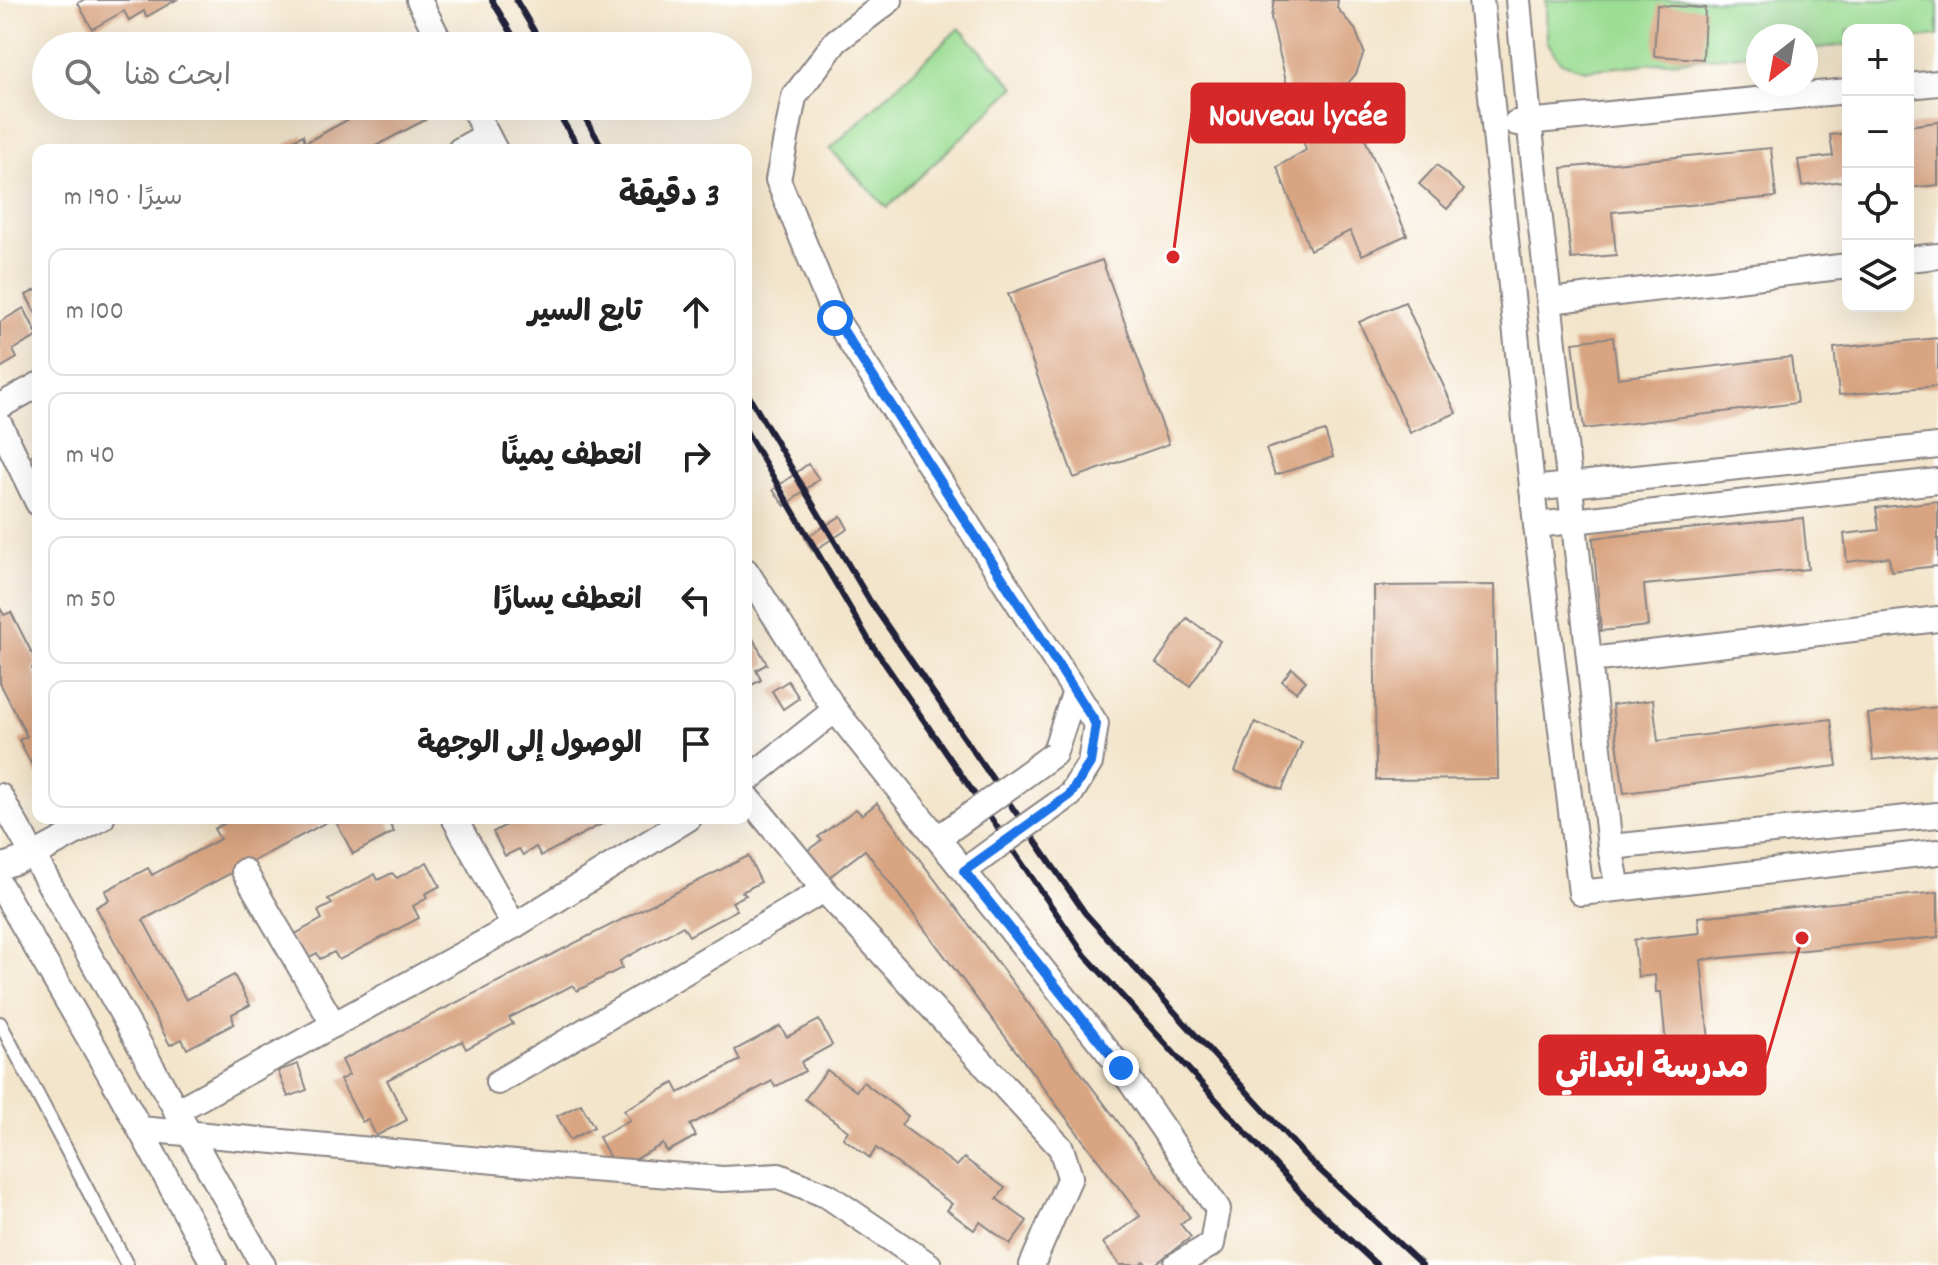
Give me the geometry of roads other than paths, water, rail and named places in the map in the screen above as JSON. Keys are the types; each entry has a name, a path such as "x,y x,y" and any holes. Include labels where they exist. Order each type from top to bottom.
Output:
{"street":[{"path":"419,0 435,32"},
{"path":"890,0 836,41 794,97 778,180 835,318 1096,724 1090,763 1070,795 964,871"},
{"path":"1481,0 1536,525 1581,893 1938,852"},
{"path":"1518,0 1569,485 1610,847 1618,888"},
{"path":"1914,85 1938,83"},
{"path":"1494,128 1529,120 1842,92"},
{"path":"479,120 491,142"},
{"path":"1914,258 1938,256"},
{"path":"1549,301 1842,267"},
{"path":"0,406 32,388"},
{"path":"0,425 32,491"},
{"path":"1532,489 1938,446"},
{"path":"1536,525 1938,481"},
{"path":"752,580 835,710 1121,1068 1218,1209 1212,1244 1176,1265"},
{"path":"1590,660 1938,619"},
{"path":"938,838 1054,754 1075,691"},
{"path":"752,776 835,710"},
{"path":"0,796 263,1265"},
{"path":"752,802 824,890 1061,1148 1070,1177 1032,1265"},
{"path":"1610,847 1938,815"},
{"path":"0,867 32,856 91,824"},
{"path":"457,824 514,926"},
{"path":"176,1111 514,926 679,824"},
{"path":"244,871 334,1025"},
{"path":"0,885 214,1265"},
{"path":"498,1082 824,890"},
{"path":"140,1129 723,1179 779,1176 828,1196 929,1265"}],"lane":[{"path":"0,1023 127,1265"}],"railway":[{"path":"492,0 511,32"},
{"path":"516,0 535,32"},
{"path":"562,120 576,144"},
{"path":"586,120 600,144"},
{"path":"752,401 870,601 1085,913 1308,1159 1422,1265"},
{"path":"752,441 870,642 1085,955 1308,1201 1377,1265"}],"place":[{"name":"Nouveau lycée","path":"1173,257"},
{"name":"مدرسة ابتدائي","path":"1802,938"}]}
